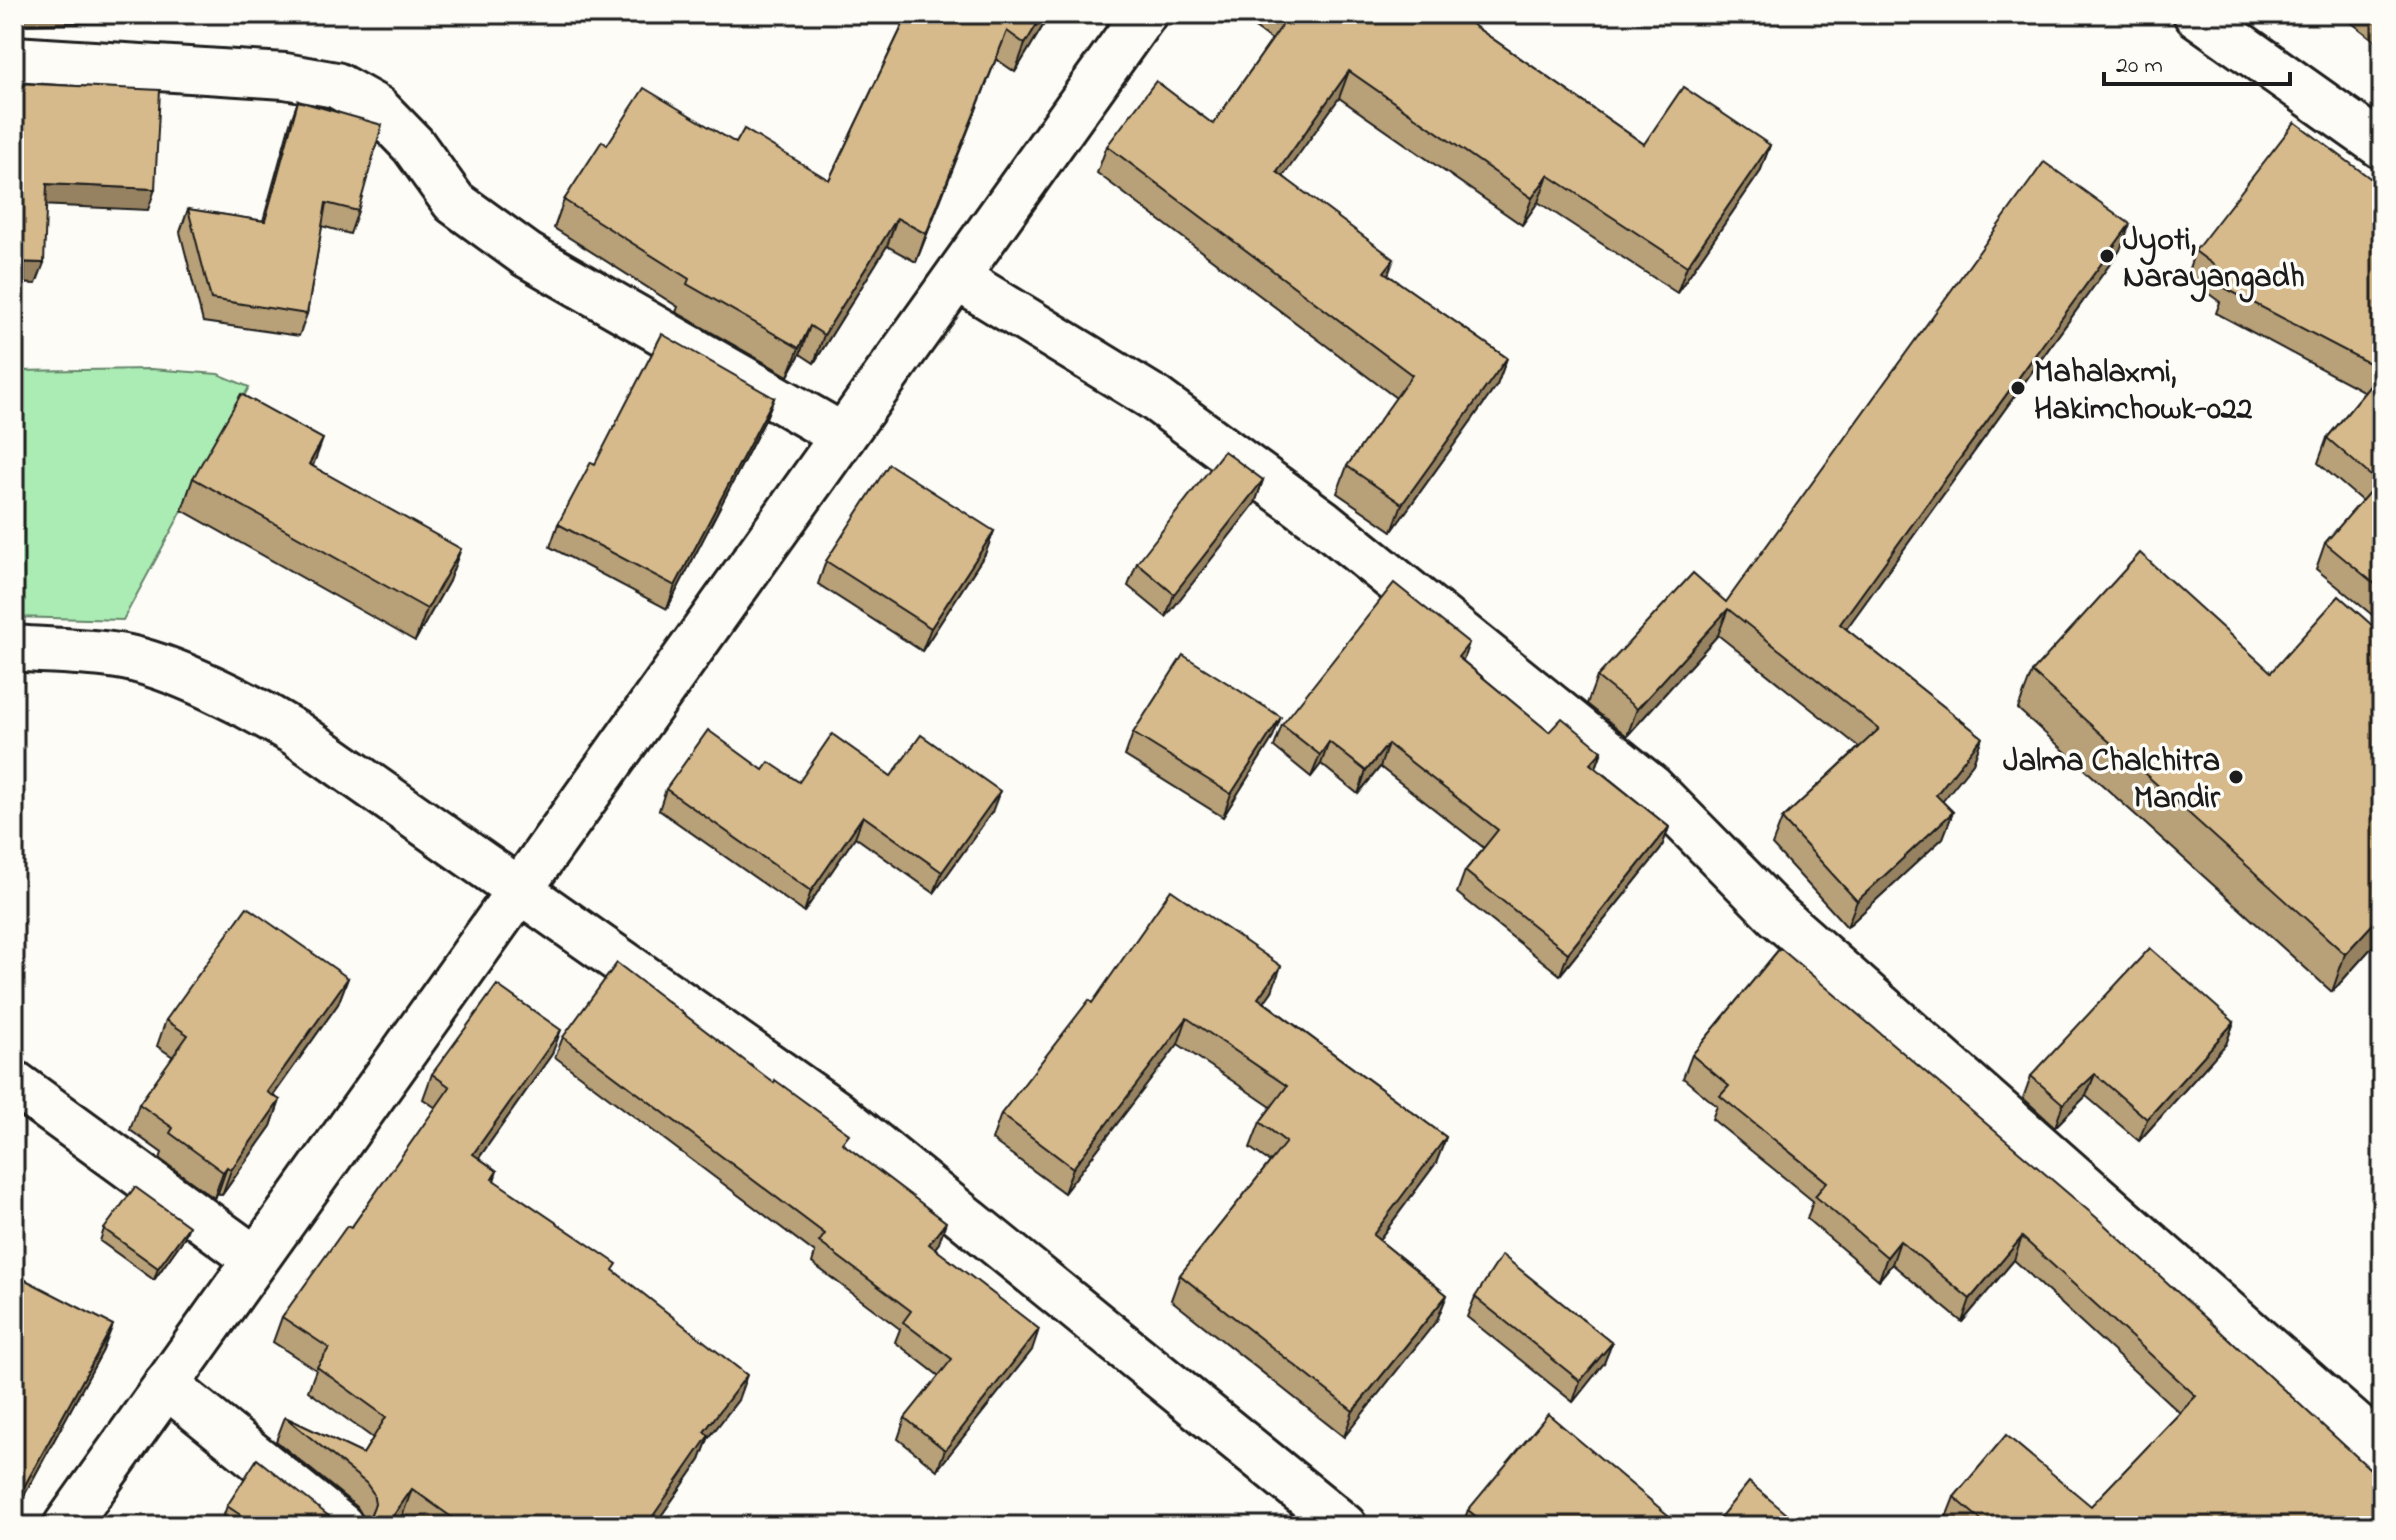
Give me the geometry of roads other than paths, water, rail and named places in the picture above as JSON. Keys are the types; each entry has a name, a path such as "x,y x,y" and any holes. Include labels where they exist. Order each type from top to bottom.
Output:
{"street":[{"path":"66,1526 254,1258 959,279 1144,14"},
{"path":"2196,14 2382,146"},
{"path":"14,59 285,76 336,85 377,108 413,145 454,202 527,255 843,436"},
{"path":"959,279 1166,406 1323,522 1651,787 1778,916 2382,1449"},
{"path":"14,648 121,656 255,708 297,734 835,1112 1344,1526"},
{"path":"14,1083 254,1258"},
{"path":"166,1385 341,1526"}],"place":[{"name":"Jyoti, Narayangadh","path":"2107,256"},
{"name":"Mahalaxmi, Hakimchowk-022","path":"2018,388"},
{"name":"Jalma Chalchitra Mandir","path":"2236,777"}]}
